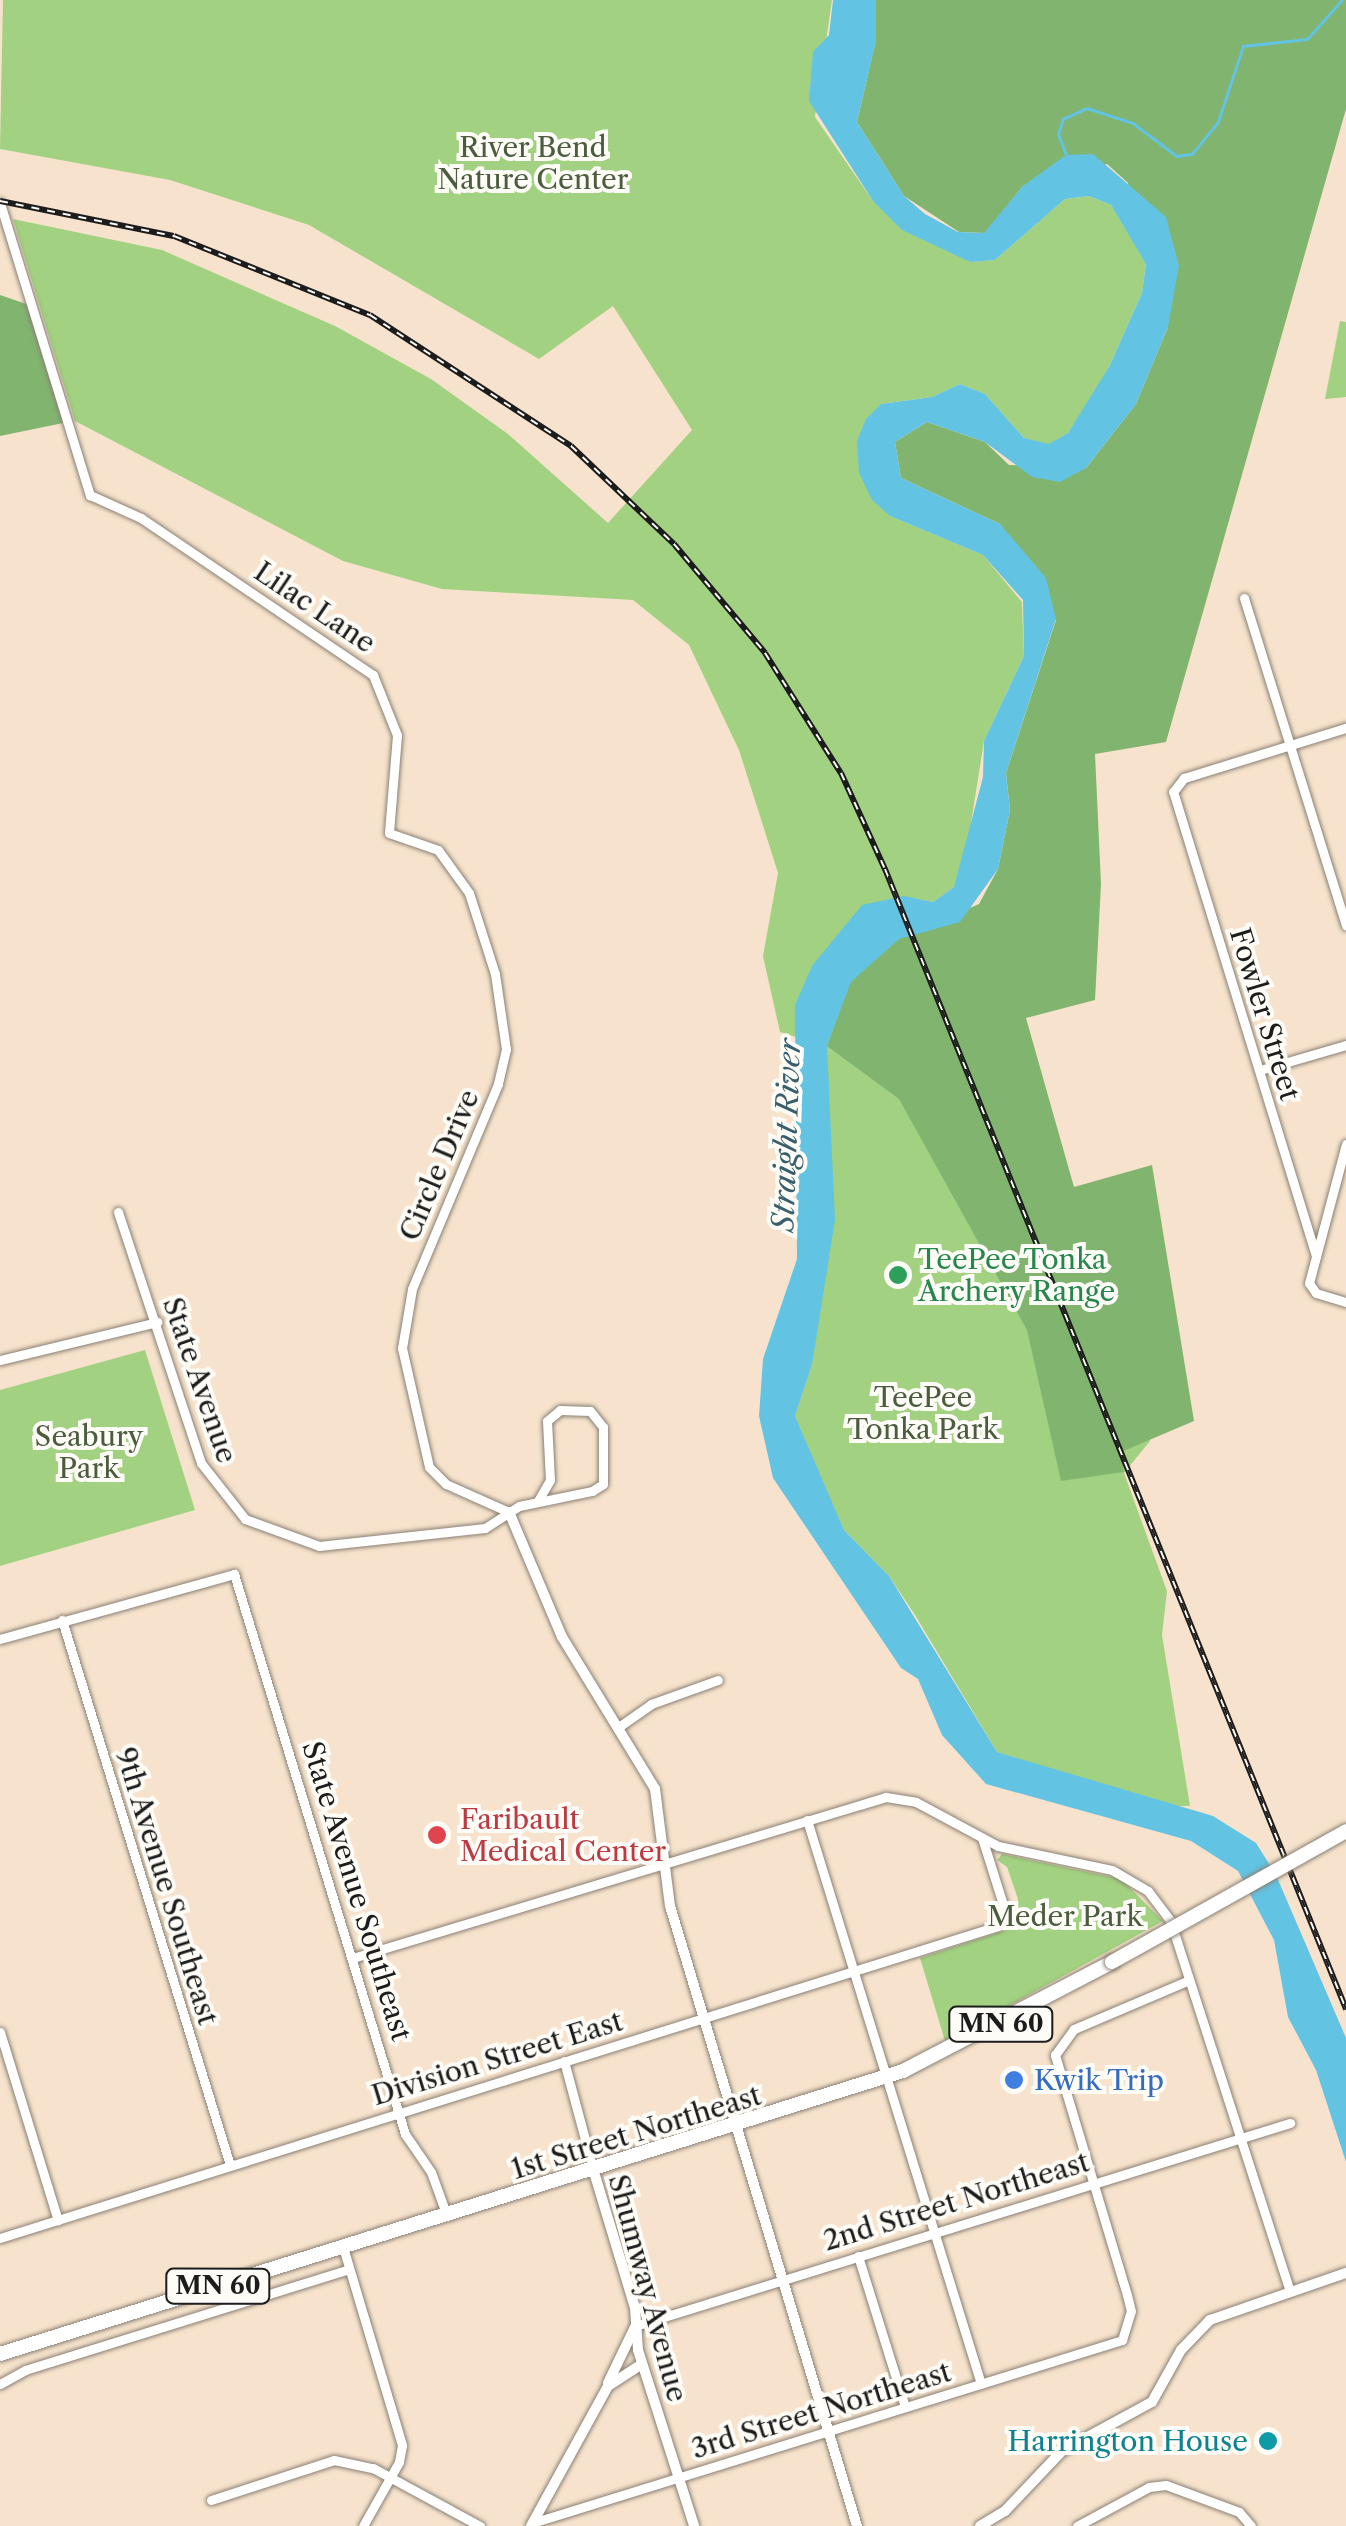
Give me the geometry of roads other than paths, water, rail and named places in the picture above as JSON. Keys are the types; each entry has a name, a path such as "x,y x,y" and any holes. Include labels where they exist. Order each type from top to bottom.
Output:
{"main road":[{"name":"1st Street Northeast","path":"0,2354 738,2127 886,2077 969,2041 1346,1831"}],"street":[{"name":"Lilac Lane","path":"0,204 90,495 140,518 373,675 398,735 390,833"},
{"path":"1244,598 1346,926"},
{"path":"1290,745 1346,728"},
{"name":"Fowler Street","path":"1290,745 1174,786 1316,1256"},
{"name":"Circle Drive","path":"390,833 418,838 457,868 495,974 506,1049 498,1084 412,1289 401,1330 429,1466 446,1484 508,1512"},
{"path":"1260,1070 1346,1044"},
{"path":"1346,1146 1311,1288 1346,1302"},
{"name":"State Avenue","path":"118,1212 201,1464 220,1495 263,1530 299,1543 344,1546 486,1528 508,1512 603,1484 604,1426 590,1411 560,1410 547,1422 550,1480 538,1501"},
{"path":"0,1360 156,1322"},
{"path":"508,1512 562,1637 620,1726 655,1789 670,1906 857,2526"},
{"name":"State Avenue Southeast","path":"62,1620 234,1574 356,1957 398,2112 447,2216"},
{"path":"0,1639 62,1620"},
{"name":"9th Avenue Southeast","path":"62,1620 230,2165"},
{"path":"620,1726 650,1704 718,1680"},
{"path":"356,1957 869,1800 903,1798 982,1838 1112,1870 1148,1891 1170,1920 1290,2292"},
{"path":"808,1820 981,2384"},
{"name":"Division Street East","path":"0,2238 854,1972 1005,1919 982,1838"},
{"path":"1092,2182 1056,2074 1058,2046 1074,2030 1187,1981"},
{"path":"0,2032 5,2065 58,2220"},
{"name":"Shumway Avenue","path":"564,2060 636,2326 642,2364 694,2526"},
{"name":"2nd Street Northeast","path":"636,2326 1290,2123"},
{"name":"3rd Street Northeast","path":"532,2524 1122,2340 1131,2311 1092,2182"},
{"path":"343,2247 401,2437 390,2477 363,2526"},
{"path":"858,2256 905,2407"},
{"path":"0,2384 25,2370 349,2269"},
{"path":"980,2526 1005,2512 1062,2451 1152,2402 1182,2350 1210,2320 1346,2273"},
{"path":"532,2524 608,2386 636,2326"},
{"path":"608,2386 642,2364"},
{"path":"211,2500 314,2462 354,2462 480,2526"},
{"path":"1077,2526 1150,2487 1188,2491 1240,2512 1250,2526"}],"water":[{"path":"833,0 876,0 876,41 857,122 904,196 925,214 958,232 984,233 1023,186 1066,155 1093,154 1166,217 1179,266 1168,327 1136,404 1086,468 1060,482 1032,477 985,442 927,422 895,442 901,478 1000,524 1046,578 1056,619 1006,773 1010,810 998,869 960,922 899,939 851,982 827,1046 835,1220 812,1365 795,1416 844,1530 889,1576 997,1752 1213,1816 1256,1843 1276,1875 1346,2038 1346,2162 1316,2070 1288,2017 1274,1940 1238,1871 1191,1841 986,1784 942,1735 918,1679 901,1668 773,1478 759,1416 763,1359 797,1259 795,1005 812,966 862,905 904,896 933,902 954,887 983,777 984,741 1024,656 1023,600 983,555 890,516 872,500 859,473 857,441 866,419 881,404 932,397 960,384 985,394 1024,438 1049,444 1068,433 1109,367 1142,293 1146,264 1111,205 1089,196 1065,199 995,260 970,262 902,230 873,201 809,101 813,52 829,35"}],"waterway":[{"path":"1066,155 1058,134 1063,119 1087,108 1133,123 1177,156 1192,154 1218,122 1243,46 1307,39 1342,0"}],"railway":[{"path":"0,201 174,236 370,315 571,446 674,544 765,653 841,773 885,869 1346,2009"}],"place":[{"name":"TeePee Tonka Archery Range","path":"898,1275"},
{"name":"Faribault Medical Center","path":"437,1835"},
{"name":"Kwik Trip","path":"1014,2080"},
{"name":"Harrington House","path":"1268,2441"}],"park label":[{"name":"River Bend Nature Center","path":"533,163"},
{"name":"TeePee Tonka Park","path":"923,1413"},
{"name":"Seabury Park","path":"89,1452"},
{"name":"Meder Park","path":"1065,1916"}],"water label":[{"name":"Straight River","path":"787,1135"}]}
